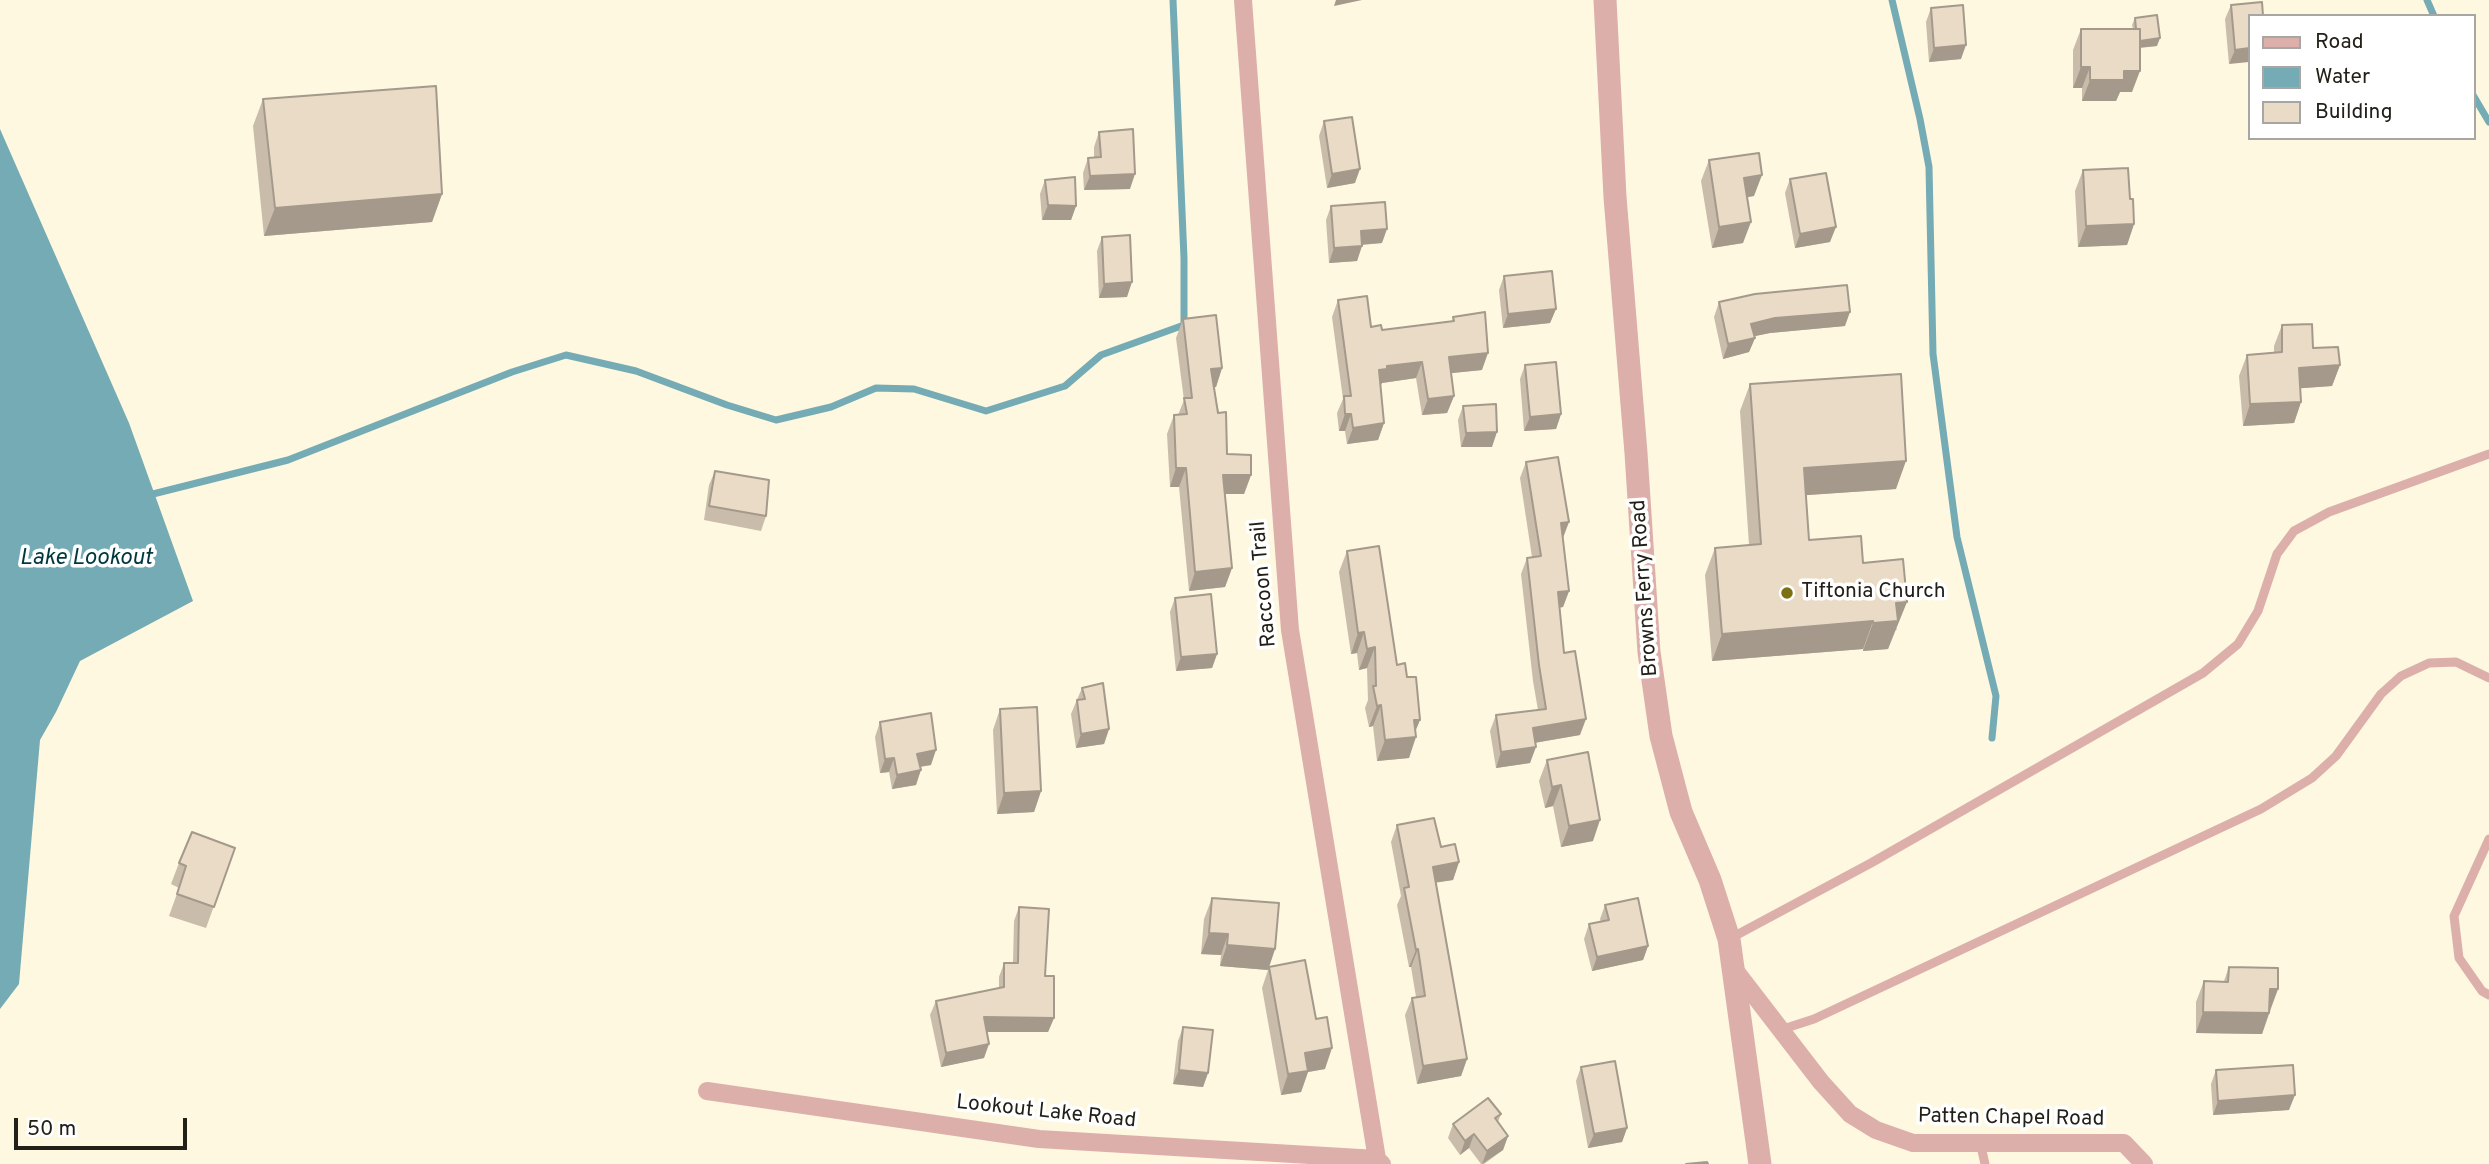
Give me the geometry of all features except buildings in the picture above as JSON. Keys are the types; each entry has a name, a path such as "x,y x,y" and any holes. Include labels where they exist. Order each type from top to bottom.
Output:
{"street":[{"name":"Raccoon Trail","path":"1243,0 1290,630 1379,1162"},
{"name":"Browns Ferry Road","path":"1605,0 1615,197 1636,453 1648,652 1661,736 1681,812 1710,880 1729,939 1760,1164"},
{"name":"Patten Chapel Road","path":"1734,969 1821,1082 1850,1114 1877,1130 1913,1143 2124,1143 2144,1164"},
{"name":"Lookout Lake Road","path":"706,1091 1039,1139 1379,1162"}],"lane":[{"path":"1729,939 1871,863 2203,673 2238,644 2258,611 2277,554 2294,531 2329,512 2489,454"},
{"path":"1780,1030 1814,1019 2261,809 2312,778 2328,763 2381,694 2401,676 2429,663 2456,662 2489,678"},
{"path":"2489,839 2454,916 2459,958 2482,991 2489,995"},
{"path":"1980,1142 1985,1164"}],"water":[{"name":"Lake Lookout","path":"0,129 129,423 193,601 80,661 40,740 19,984 0,1009"}],"waterway":[{"path":"145,496 288,460 512,372 566,355 636,371 776,420 831,407 876,388 914,389 986,411 1065,386 1101,355 1184,325 1184,258 1173,0"},
{"path":"1892,0 1929,167 1933,354 1957,537 1996,696 1992,738"},
{"path":"2427,0 2433,14"},
{"path":"2475,98 2489,122"}],"place":[{"name":"Tiftonia Church","path":"1787,593"}]}
